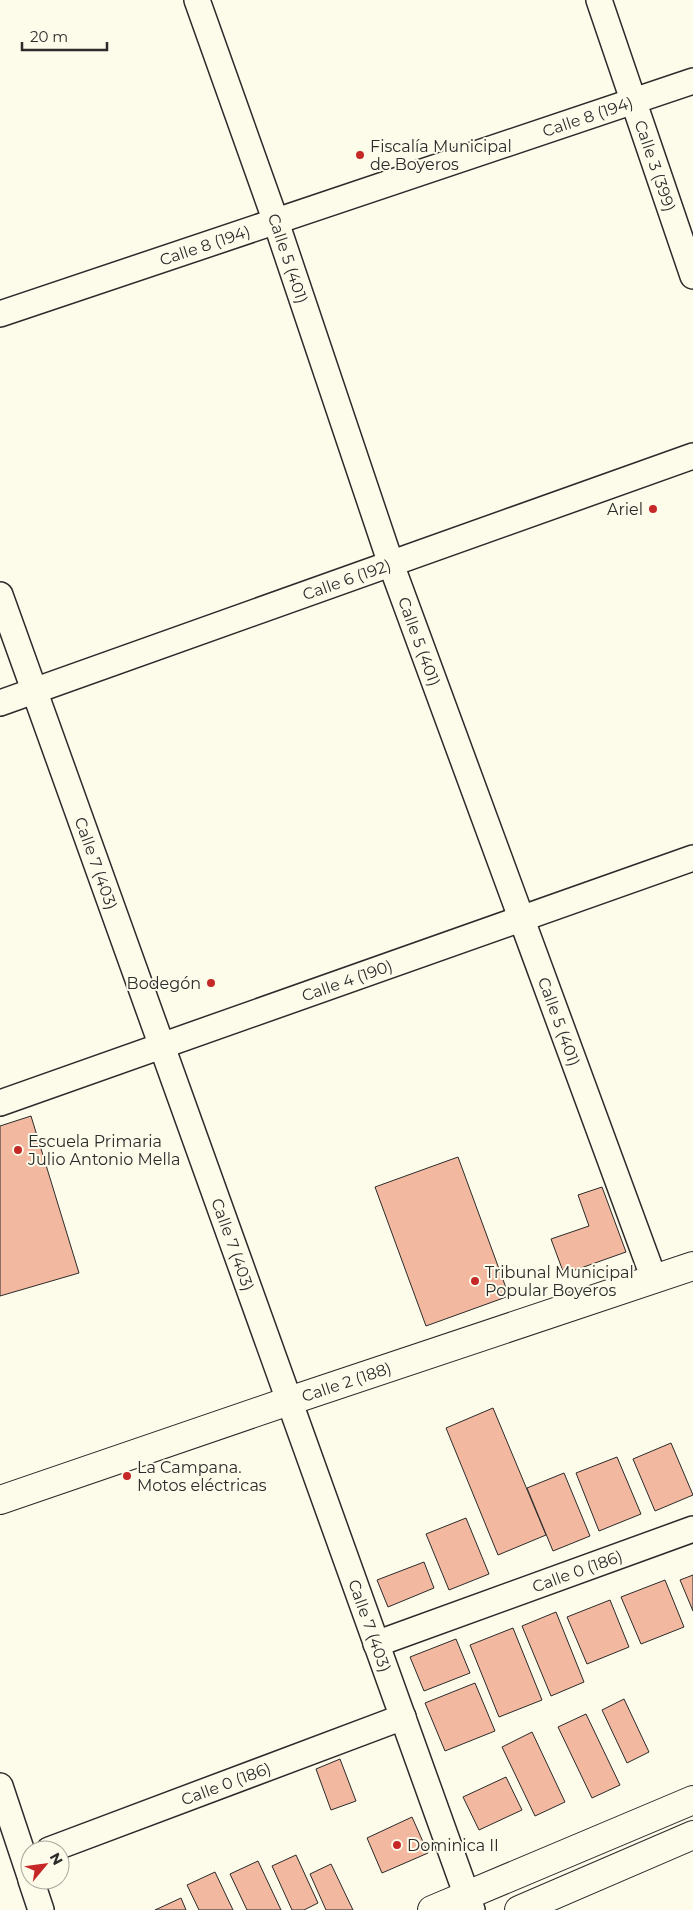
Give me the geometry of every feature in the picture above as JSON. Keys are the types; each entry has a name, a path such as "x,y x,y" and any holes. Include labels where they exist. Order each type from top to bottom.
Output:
{"main road":[{"name":"Calle 2 (188)","path":"0,1500 693,1266"},
{"path":"432,1910 469,1903 693,1800"},
{"path":"519,1910 693,1835"}],"street":[{"name":"Calle 5 (401)","path":"197,0 276,222 392,564 654,1279"},
{"name":"Calle 3 (399)","path":"599,0 693,276"},
{"name":"Calle 8 (194)","path":"0,314 693,80"},
{"name":"Calle 6 (192)","path":"0,703 693,456"},
{"name":"Calle 7 (403)","path":"0,595 469,1903"},
{"name":"Calle 4 (190)","path":"0,1103 693,858"},
{"name":"Calle 0 (186)","path":"376,1644 693,1529"},
{"name":"Calle 0 (186)","path":"70,1842 402,1717"},
{"path":"0,1786 20,1843"},
{"path":"35,1890 40,1910"}],"building":[{"path":"31,1116 79,1273 0,1296 0,1126"},
{"path":"458,1157 509,1296 426,1326 375,1187"},
{"path":"602,1187 626,1252 564,1274 551,1239 589,1226 578,1195"},
{"path":"493,1408 546,1535 498,1555 446,1428"},
{"path":"671,1443 693,1495 655,1511 633,1459"},
{"path":"617,1457 641,1514 599,1531 576,1473"},
{"path":"564,1473 590,1536 553,1551 527,1488"},
{"path":"466,1518 489,1574 449,1590 426,1534"},
{"path":"424,1562 434,1588 388,1607 377,1580"},
{"path":"693,1575 693,1611 680,1580"},
{"path":"665,1580 684,1627 641,1644 621,1597"},
{"path":"610,1600 629,1647 587,1664 567,1617"},
{"path":"556,1612 584,1682 551,1696 522,1626"},
{"path":"513,1628 542,1700 499,1717 470,1645"},
{"path":"456,1639 470,1673 424,1691 410,1657"},
{"path":"475,1683 495,1731 445,1751 425,1703"},
{"path":"624,1699 649,1752 627,1763 602,1710"},
{"path":"586,1714 620,1785 592,1798 558,1727"},
{"path":"532,1732 565,1802 535,1816 502,1747"},
{"path":"340,1759 356,1801 331,1810 316,1769"},
{"path":"506,1777 522,1810 479,1830 463,1797"},
{"name":"Dominica II","path":"412,1817 428,1853 382,1873 367,1838"},
{"path":"296,1855 318,1903 304,1910 292,1910 272,1866"},
{"path":"258,1861 281,1910 247,1910 230,1874"},
{"path":"331,1864 353,1910 326,1910 310,1874"},
{"path":"215,1872 233,1910 199,1910 187,1885"},
{"path":"181,1898 186,1910 155,1910"}],"place":[{"name":"Fiscalía Municipal de Boyeros","path":"360,155"},
{"name":"Ariel","path":"653,509"},
{"name":"Bodegón","path":"211,983"},
{"name":"Escuela Primaria Julio Antonio Mella","path":"18,1150"},
{"name":"Tribunal Municipal Popular Boyeros","path":"475,1281"},
{"name":"La Campana. Motos eléctricas","path":"127,1476"},
{"name":"Dominica II","path":"397,1845"}]}
